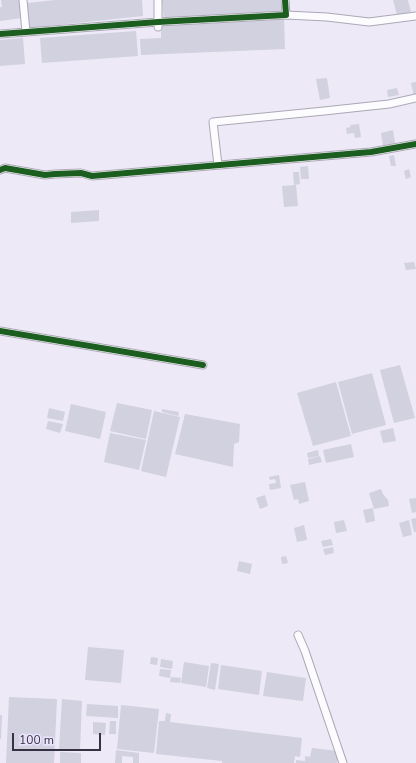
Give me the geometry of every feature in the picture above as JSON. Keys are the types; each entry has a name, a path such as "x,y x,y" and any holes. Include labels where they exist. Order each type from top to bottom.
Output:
{"street":[{"path":"23,0 26,32"},
{"path":"158,0 158,24"},
{"path":"285,0 286,14"},
{"path":"0,34 286,14 369,22 416,16"},
{"path":"218,165 213,122 389,104 416,98"},
{"path":"0,170 5,168 45,176 81,173 92,176 371,152 416,144"},
{"path":"0,331 203,365"},
{"path":"298,635 306,651 343,763"}],"building":[{"path":"1,0 20,0 22,18 0,21 0,7 2,7"},
{"path":"55,0 142,0 143,16 30,28 27,3"},
{"path":"162,0 280,0 282,12 164,19"},
{"path":"393,0 408,0 411,12 397,15"},
{"path":"284,19 285,49 141,55 140,39 161,38 161,25"},
{"path":"136,31 138,56 42,63 40,38"},
{"path":"23,38 25,64 0,66 0,40"},
{"path":"327,78 330,98 320,100 316,79"},
{"path":"416,82 416,101 415,101 411,83"},
{"path":"397,88 399,95 388,97 387,90"},
{"path":"359,124 361,137 355,138 354,133 347,134 346,128 351,127 350,125"},
{"path":"393,130 396,149 384,151 381,133"},
{"path":"394,155 396,166 391,166 389,156"},
{"path":"308,166 309,179 301,179 300,167"},
{"path":"409,169 411,177 406,179 404,171"},
{"path":"293,172 299,172 300,184 294,185"},
{"path":"296,185 298,206 284,207 282,186"},
{"path":"99,210 99,221 71,223 71,212"},
{"path":"414,262 416,269 406,270 404,263"},
{"path":"400,365 415,418 394,423 380,370"},
{"path":"372,373 386,425 352,434 338,382"},
{"path":"336,382 351,436 313,446 297,393"},
{"path":"117,403 152,410 146,439 110,431"},
{"path":"71,404 106,412 100,439 65,431"},
{"path":"49,408 65,412 63,421 47,418"},
{"path":"162,409 179,412 178,416 162,412"},
{"path":"154,411 180,417 166,477 141,471"},
{"path":"185,414 240,424 239,442 234,444 233,467 175,454"},
{"path":"48,421 63,424 60,433 46,429"},
{"path":"393,428 396,441 383,443 380,431"},
{"path":"110,433 146,440 139,470 104,462"},
{"path":"351,444 354,457 326,463 323,450"},
{"path":"318,450 319,456 308,458 307,453"},
{"path":"320,456 322,462 309,465 308,459"},
{"path":"279,475 281,488 270,490 269,484 276,483 275,479 270,480 269,477"},
{"path":"305,482 309,501 299,504 298,499 294,500 290,485"},
{"path":"381,489 388,500 389,506 374,509 369,493"},
{"path":"265,495 268,506 260,509 256,498"},
{"path":"416,498 416,512 412,513 409,499"},
{"path":"373,508 375,521 366,523 363,510"},
{"path":"416,518 416,532 414,532 411,519"},
{"path":"344,520 347,531 336,533 334,522"},
{"path":"409,520 412,535 403,537 399,523"},
{"path":"304,525 307,540 297,542 294,528"},
{"path":"331,539 333,545 323,547 321,541"},
{"path":"333,547 334,553 325,555 323,549"},
{"path":"286,556 288,563 282,564 281,557"},
{"path":"239,561 252,564 250,574 237,571"},
{"path":"88,647 124,650 121,683 85,680"},
{"path":"151,657 158,658 157,665 150,664"},
{"path":"161,659 173,661 172,669 160,667"},
{"path":"184,662 209,666 206,687 181,683"},
{"path":"211,663 219,664 215,690 207,688"},
{"path":"221,665 262,671 259,695 218,689"},
{"path":"160,669 171,670 170,678 159,676"},
{"path":"267,672 306,678 303,701 263,696"},
{"path":"171,677 181,678 180,683 170,682"},
{"path":"9,697 57,699 54,763 6,763"},
{"path":"62,699 82,701 80,750 59,749"},
{"path":"87,704 118,706 118,718 86,716"},
{"path":"121,705 159,709 154,753 117,749"},
{"path":"166,713 171,714 170,722 302,738 300,757 295,756 294,763 222,763 222,761 156,754 159,721 165,721"},
{"path":"0,715 2,715 1,739 0,739"},
{"path":"110,721 116,721 116,734 109,734"},
{"path":"93,722 106,723 105,735 93,734"},
{"path":"312,748 338,751 337,763 296,763 296,760 305,761 305,756 310,757"},
{"path":"116,750 139,753 139,763 133,763 133,757 122,756 122,763 115,763"},
{"path":"60,752 81,753 81,763 60,763"}],"cycle path":[{"path":"0,34 158,22 286,15 285,0"},
{"path":"0,170 5,168 45,175 81,173 92,176 371,152 416,144"},
{"path":"0,331 203,365"}]}
